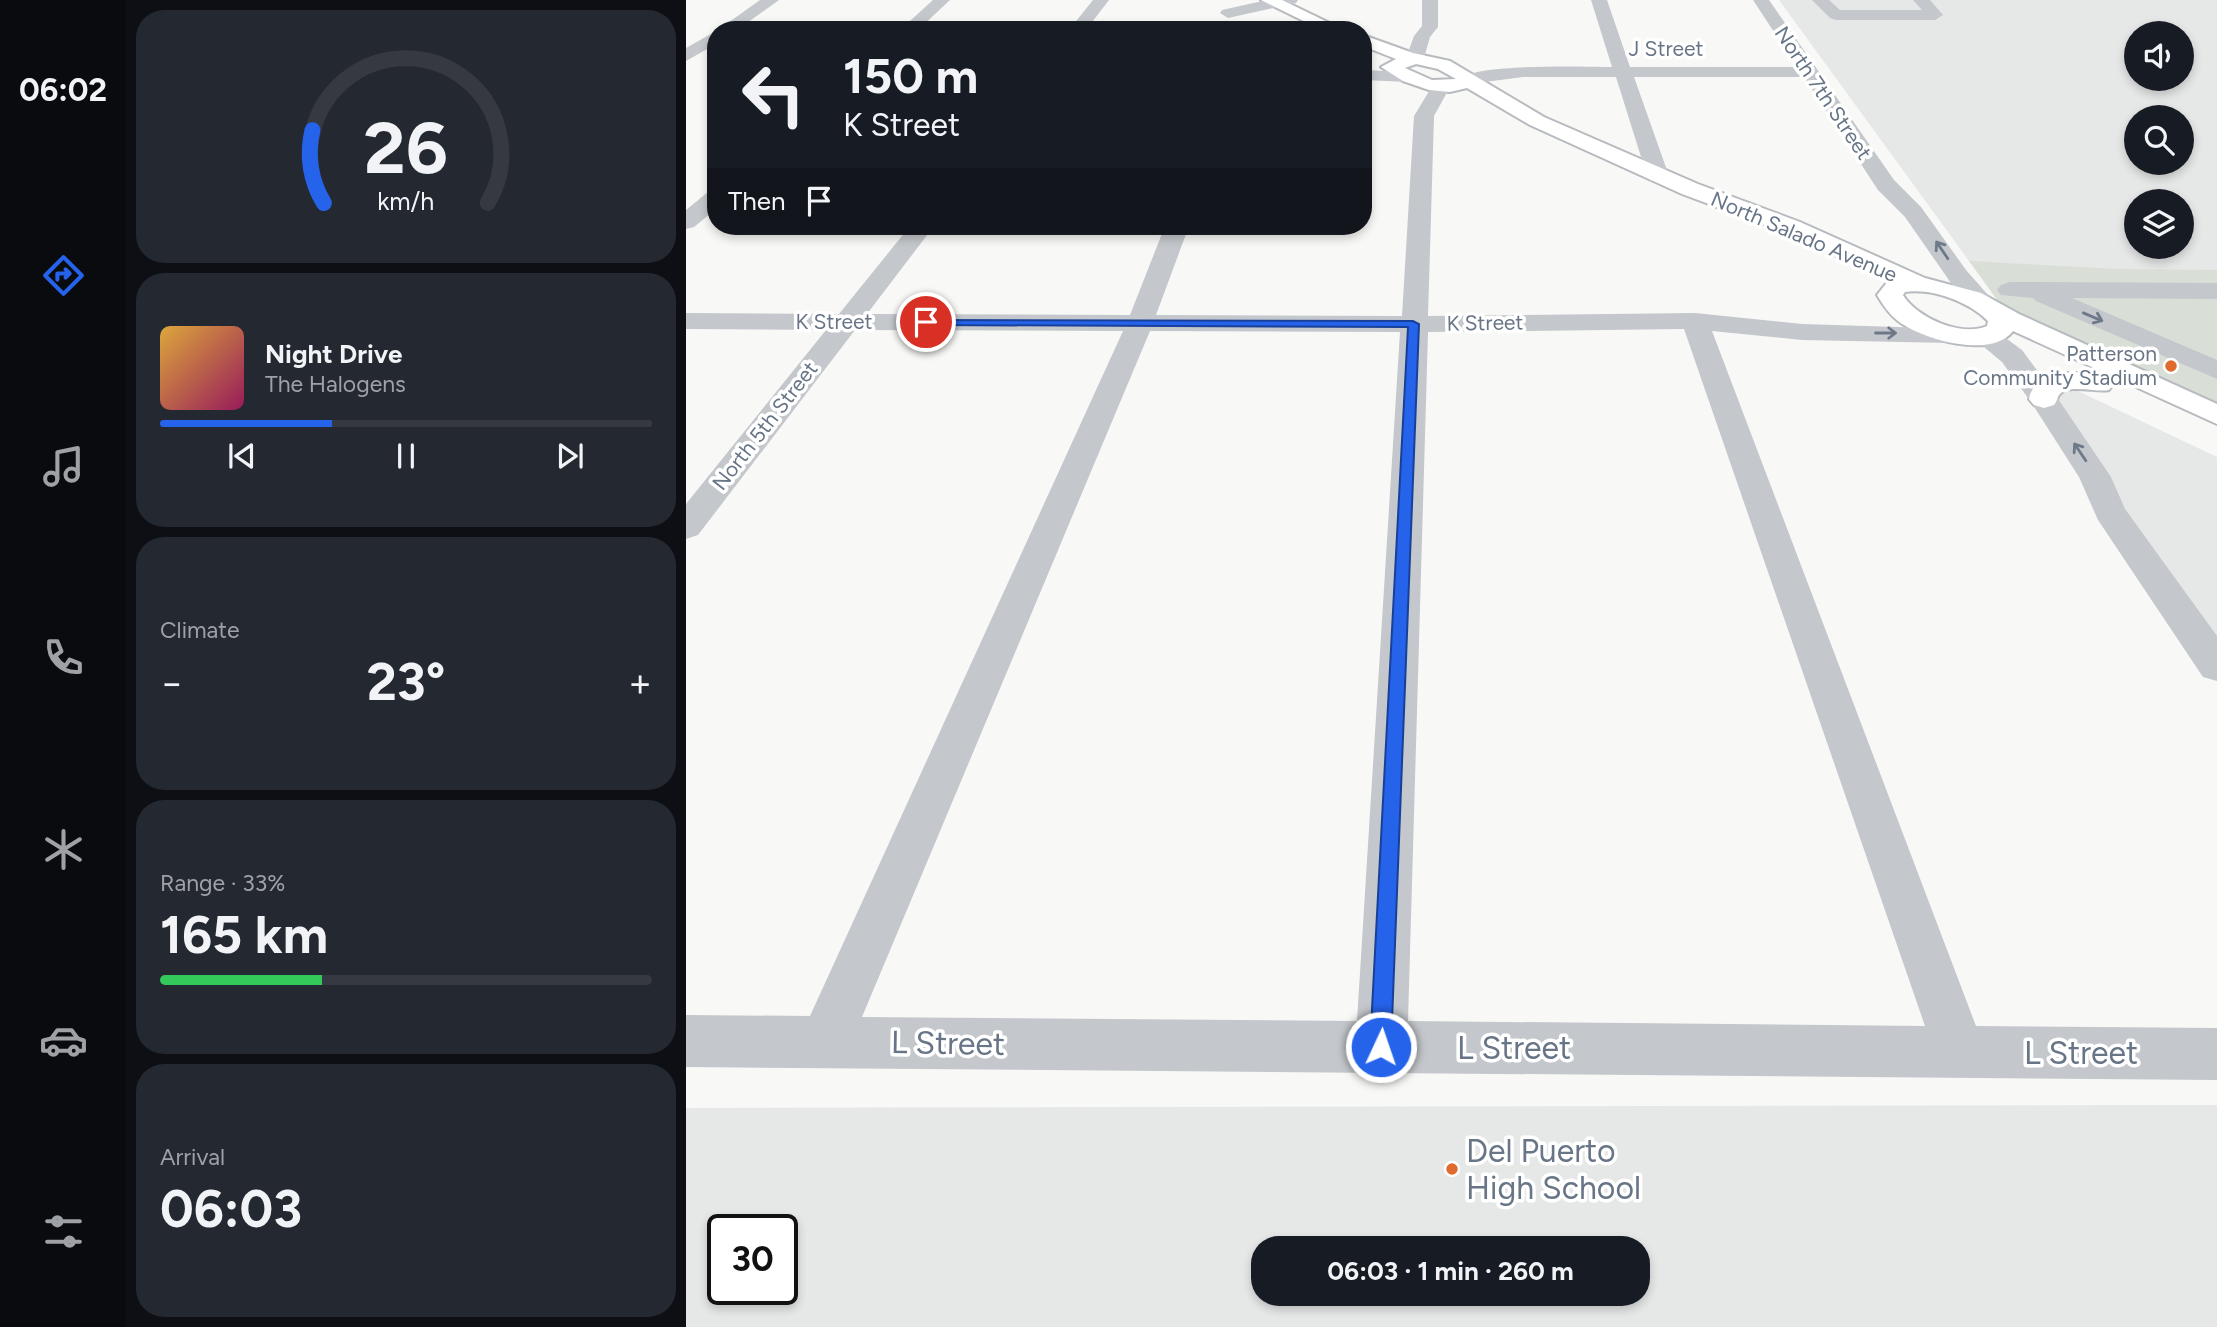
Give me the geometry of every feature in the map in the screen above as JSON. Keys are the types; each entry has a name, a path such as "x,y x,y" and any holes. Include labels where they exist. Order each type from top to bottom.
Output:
{"main road":[{"path":"1278,1 1318,21"},
{"path":"1382,46 1399,46 1433,37"},
{"name":"North Salado Avenue","path":"1372,43 1382,46 1411,68 1434,100 1469,85"},
{"name":"North Salado Avenue","path":"1372,52 1391,66 1411,68 1442,64 1469,85 1537,121 1658,176 1792,227 1860,261 1919,284 1963,295 1985,305"},
{"path":"1434,100 1446,101 1469,85"},
{"name":"North Salado Avenue","path":"1690,189 1742,222 1856,275 1916,320 1972,336"},
{"path":"1891,299 1892,290 1897,286 1919,284"},
{"path":"1972,336 2000,330 2003,325 1997,315 1985,305"},
{"path":"1985,305 2010,320 2217,415"},
{"path":"1972,336 2099,384 2217,437"},
{"path":"2044,399 2045,393 2059,383 2099,384"}],"street":[{"path":"740,21 771,0"},
{"path":"918,21 942,0"},
{"path":"1084,21 1101,0"},
{"path":"1430,0 1433,37 1442,64"},
{"path":"1599,0 1658,176"},
{"name":"North 7th Street","path":"1761,0 1886,185 1914,210 1964,284 1985,305"},
{"path":"1820,0 1836,15 1935,15 1921,0"},
{"path":"1231,6 1278,1"},
{"path":"1372,74 1411,68 1433,37"},
{"path":"689,66 707,46"},
{"name":"J Street","path":"1442,64 1523,72 1808,72"},
{"path":"1372,67 1391,66"},
{"path":"1381,1047 1413,324 1434,100 1415,88 1411,68"},
{"name":"J Street","path":"1469,85 1523,72"},
{"name":"North 7th Street","path":"1886,185 1887,204 1922,270 1919,284"},
{"path":"686,222 707,204"},
{"name":"North 5th Street","path":"686,527 915,235"},
{"path":"825,1042 1140,323 1174,235"},
{"path":"2217,291 2020,290 2217,370"},
{"name":"K Street","path":"686,321 1413,324 1695,321 1753,314 1874,310 1889,305 1891,299"},
{"path":"1695,321 1960,1052"},
{"name":"K Street","path":"1695,321 1802,332 1972,336"},
{"path":"1972,336 2011,356 2044,399 2095,477 2110,512 2217,666"},
{"path":"1972,336 1979,353 2065,472 2110,512"},
{"name":"L Street","path":"686,1041 2217,1054"}],"shaded area":[{"path":"1779,0 2217,0 2217,407 2013,315 1969,261"},
{"name":"Patterson Community Stadium","path":"1969,261 2117,269 2217,270 2217,408 2032,325 2000,304"},
{"path":"2027,367 2217,457 2217,655"},
{"name":"Del Puerto High School","path":"2217,1105 2217,1327 686,1327 686,1108"}],"place":[{"name":"Patterson Community Stadium","path":"2171,366"},
{"name":"Del Puerto High School","path":"1452,1169"}],"route":[{"path":"926,322 1413,324 1381,1047"}]}
